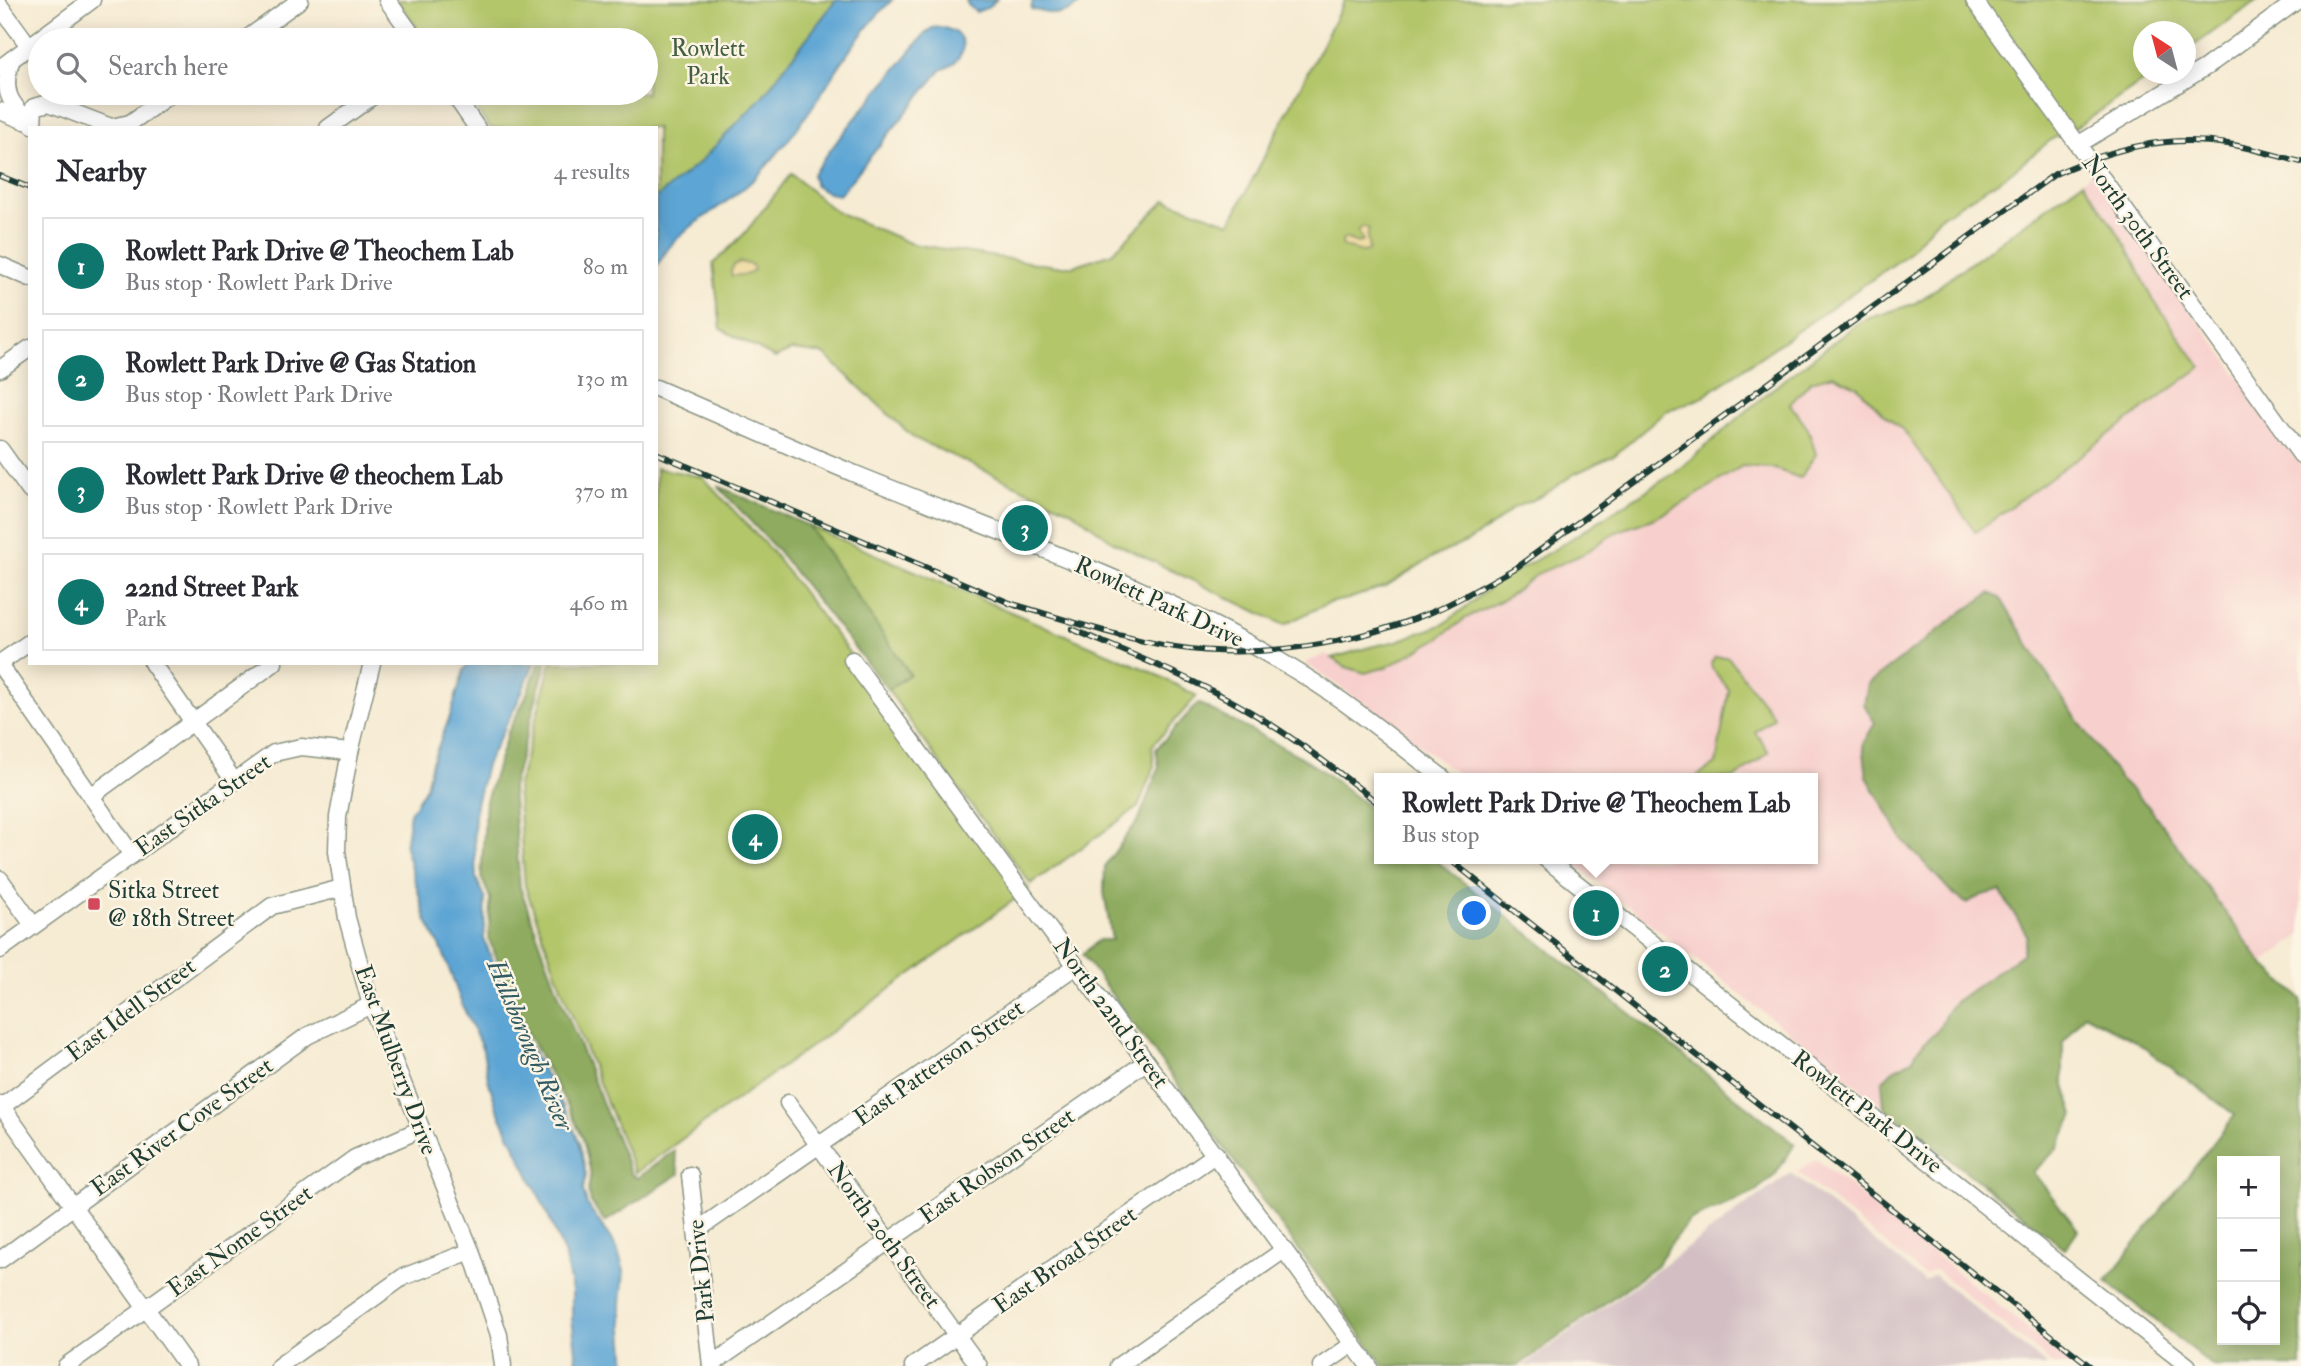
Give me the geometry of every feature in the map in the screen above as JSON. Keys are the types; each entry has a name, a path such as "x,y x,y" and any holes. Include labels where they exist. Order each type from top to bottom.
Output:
{"street":[{"path":"54,28 92,0"},
{"path":"262,28 300,0"},
{"path":"387,0 407,28"},
{"name":"North 30th Street","path":"1974,0 2301,455"},
{"path":"2079,144 2206,68 2298,0"},
{"path":"0,6 28,45"},
{"path":"28,47 6,63 5,89 16,110 36,126"},
{"path":"36,126 34,107 42,105"},
{"path":"54,105 106,126"},
{"path":"119,126 130,123 155,105"},
{"path":"331,126 360,105"},
{"path":"461,105 476,126"},
{"path":"0,111 36,126"},
{"path":"0,265 28,277"},
{"path":"0,369 28,349"},
{"name":"Rowlett Park Drive","path":"658,389 860,476 1076,563 1201,619 1304,676 1362,715 1437,773"},
{"path":"0,449 28,488"},
{"path":"28,643 0,664 132,855"},
{"name":"North 22nd Street","path":"852,660 1369,1366"},
{"path":"153,665 234,780"},
{"path":"91,796 271,665"},
{"name":"East Mulberry Drive","path":"372,665 350,752 338,817 337,851 347,918 371,1005 471,1251 499,1335 503,1366"},
{"name":"East Sitka Street","path":"0,950 274,753 301,747 350,752"},
{"name":"Rowlett Park Drive","path":"1552,864 2188,1366"},
{"path":"0,879 33,925"},
{"name":"East Idell Street","path":"1,1107 272,906 342,888"},
{"name":"East Patterson Street","path":"696,1231 1076,966"},
{"name":"East River Cove Street","path":"0,1260 307,1036 371,1005"},
{"name":"East Robson Street","path":"711,1366 1146,1062"},
{"name":"North 20th Street","path":"788,1103 979,1366"},
{"path":"1,1107 187,1366"},
{"name":"East Nome Street","path":"66,1366 355,1158 421,1129"},
{"name":"East Broad Street","path":"913,1366 1216,1154"},
{"name":"Park Drive","path":"690,1175 711,1366"},
{"path":"1118,1366 1284,1250"},
{"path":"279,1366 403,1277 471,1251"},
{"path":"1321,1366 1353,1344"}],"shaded area":[{"path":"2092,171 2301,464 2301,935 2262,963 2149,807 2119,779 2056,689 2001,599 1991,593 1898,663 1864,704 1876,723 1863,744 1867,777 1966,903 1982,895 2000,891 2027,935 2023,954 1955,1002 1946,1013 1939,1029 1919,1048 1912,1060 1893,1070 1882,1081 1884,1107 1574,864 1818,864 1818,773 1742,773 1769,752 1754,732 1774,717 1753,689 1712,668 1729,690 1716,764 1702,773 1456,773 1305,663 1326,654 1346,667 1387,667 1439,638 1466,618 1506,598 1539,573 1583,554 1616,532 1655,518 1742,466 1772,468 1800,478 1808,429 1790,405 1811,381 1833,375 1858,387 1883,414 1904,431 1940,483 2200,367 2154,301 2127,247 2083,181"},
{"path":"1816,1159 2074,1366 2055,1366 1937,1271 1932,1270 1925,1276 1797,1172"},
{"path":"1791,1173 1925,1282 1934,1275 2047,1366 1523,1366"}],"green space":[{"name":"Rowlett Park","path":"397,0 836,0 761,98 700,162 658,196 658,126 489,126 474,105 658,105 658,28 417,28"},
{"path":"1345,0 2258,0 2196,44 2196,21 2133,21 2133,84 2139,84 2077,127 2052,139 2009,174 1939,218 1904,257 1701,398 1666,411 1615,455 1574,474 1542,496 1513,508 1495,524 1468,541 1433,557 1386,586 1328,603 1284,625 1113,542 1072,511 914,438 824,354 792,350 775,358 721,329 713,264 744,234 791,174 835,211 912,244 1055,266 1073,266 1112,253 1166,200 1230,223"},
{"path":"2083,181 2127,247 2154,301 2201,367 1976,532 1904,431 1883,414 1858,387 1833,375 1811,381 1790,404 1808,429 1816,454 1800,478 1772,468 1742,466 1655,518 1616,532 1583,554 1539,573 1506,598 1466,618 1439,638 1387,667 1365,673 1346,667 1332,658 1397,641 1444,624 1497,582 1555,549 1677,471 1771,390 1861,321 1916,303"},
{"path":"658,468 703,477 773,553 1029,889 635,1173 562,990 525,886 517,788 550,665 658,665"},
{"path":"718,486 809,526 910,674 888,690 777,550"},
{"path":"809,526 1152,672 1197,696 1152,746 1154,766 1138,807 1031,884 888,690 909,674"},
{"path":"1991,593 2001,599 2056,689 2119,778 2149,807 2262,963 2301,999 2301,1366 2213,1366 2106,1281 2235,1115 2135,1041 2084,1014 2063,1042 2063,1079 2074,1115 2057,1149 2033,1172 2078,1230 2065,1249 1884,1107 1882,1081 1893,1070 1912,1060 1919,1048 1939,1029 1946,1013 1955,1002 2022,954 2027,935 2000,891 1982,895 1966,903 1952,893 1903,840 1867,777 1863,744 1875,723 1864,704 1868,684"},
{"path":"1715,657 1728,657 1774,717 1755,732 1769,752 1742,773 1702,773 1716,764 1729,690 1711,663"},
{"path":"538,665 545,665 512,788 520,887 558,992 631,1174 637,1178 674,1151 679,1174 605,1222 591,1202 588,1190 591,1174 583,1139 524,1027 489,939 490,897 481,877 486,801 508,732"},
{"path":"1198,703 1296,754 1324,772 1374,811 1374,864 1440,864 1795,1144 1775,1175 1752,1194 1690,1220 1655,1267 1518,1366 1384,1366 1082,954 1099,940 1112,940 1104,892 1105,865 1139,819 1159,767 1156,749"}],"sand":[{"path":"1363,226 1369,229 1369,250 1363,252 1343,247 1344,238 1358,243 1363,241 1358,231"},
{"path":"740,262 752,265 754,270 748,274 732,276 734,265"}],"water":[{"path":"836,0 892,0 860,36 795,132 766,167 741,190 680,236 658,265 658,196 700,162 761,98"},
{"path":"966,0 996,0 987,8 976,12"},
{"path":"1033,0 1083,0 1071,10 1059,14 1031,9"},
{"path":"941,27 955,32 961,39 963,49 958,58 941,70 839,195 815,185 812,175 840,137 923,36 932,28"},
{"path":"468,665 533,665 486,765 476,804 476,878 485,898 484,939 520,1029 579,1141 586,1175 583,1190 587,1204 617,1248 624,1271 621,1303 626,1366 575,1366 572,1291 564,1253 497,1109 483,1050 463,1007 444,955 426,919 405,847 410,813 426,787"}],"railway":[{"path":"1009,603 1133,639 1207,651 1239,652 1305,646 1338,641 1402,623 1443,607 1517,567 2055,174 2118,151 2182,141 2228,144 2301,162"},
{"path":"0,176 28,187"},
{"path":"658,454 1017,606"},
{"path":"1072,629 1187,678 1244,708 1304,747 1374,800"},
{"path":"1455,864 2090,1366"}],"place":[{"name":"Rowlett Park Drive @ theochem Lab","path":"1025,528"},
{"name":"22nd Street Park","path":"755,837"},
{"name":"Sitka Street @ 18th Street","path":"94,904"},
{"name":"Rowlett Park Drive @ Theochem Lab","path":"1596,913"},
{"name":"Rowlett Park Drive @ Gas Station","path":"1665,969"}],"water label":[{"name":"Hillsborough River","path":"530,1045"}]}
